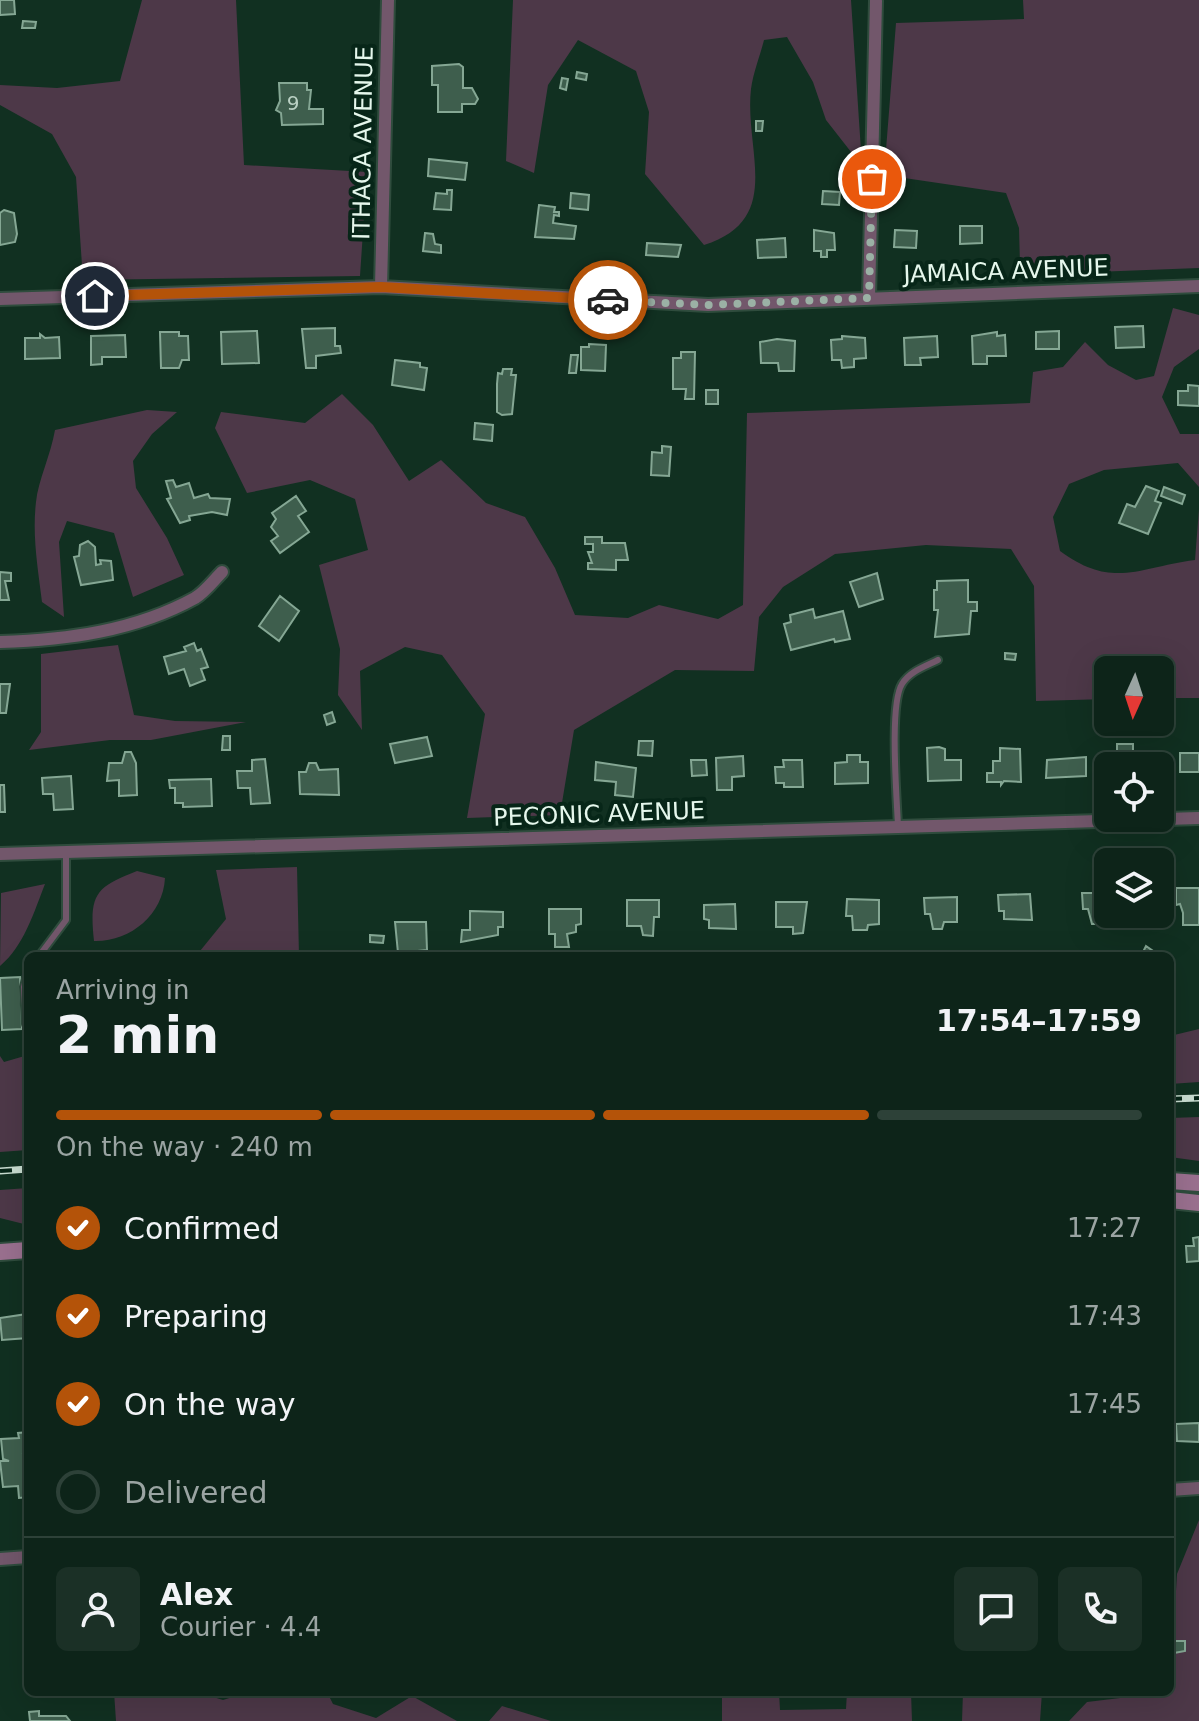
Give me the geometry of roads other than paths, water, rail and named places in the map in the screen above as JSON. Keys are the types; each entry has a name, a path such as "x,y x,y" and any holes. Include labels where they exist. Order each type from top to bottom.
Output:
{"street":[{"name":"ITHACA AVENUE","path":"381,287 388,0"},
{"path":"869,298 876,1"},
{"name":"JAMAICA AVENUE","path":"0,299 381,287 708,305 1199,286"},
{"path":"0,642 82,637 119,628 197,597 222,572"},
{"name":"PECONIC AVENUE","path":"0,854 1199,818"},
{"path":"1174,1181 1199,1183"},
{"path":"1174,1200 1199,1203"},
{"path":"0,1252 24,1250"},
{"path":"1174,1490 1199,1488"},
{"path":"0,1559 24,1557"}],"lane":[{"path":"898,828 896,706 901,685 912,673 938,660"},
{"path":"42,952 66,920 66,851"}],"railway":[{"path":"1174,1099 1199,1098"},
{"path":"0,1171 24,1169"}]}
